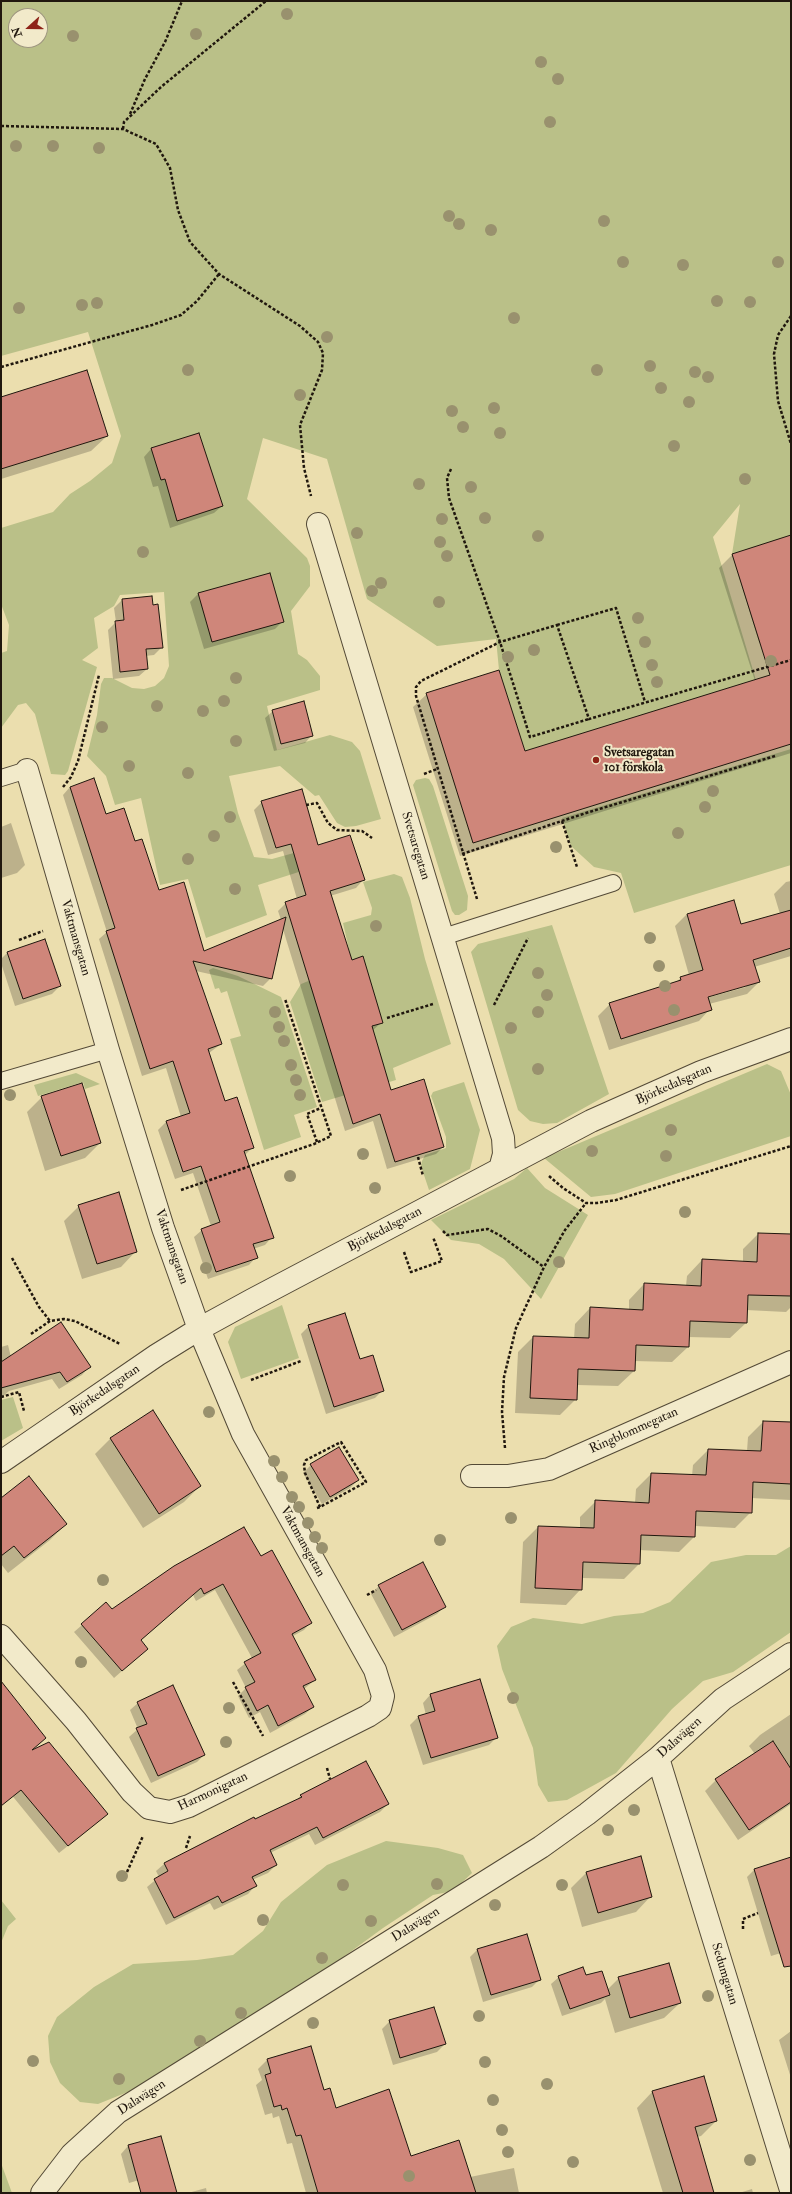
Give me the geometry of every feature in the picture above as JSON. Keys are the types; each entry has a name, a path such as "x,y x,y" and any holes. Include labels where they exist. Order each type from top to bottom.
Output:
{"street":[{"name":"Svetsaregatan","path":"318,524 503,1138 504,1154 500,1169"},
{"name":"Vaktmansgatan","path":"27,770 108,1050 154,1198 199,1329 243,1434 375,1670 383,1696"},
{"name":"Björkedalsgatan","path":"1,1462 199,1329 500,1169 525,1154 591,1121 701,1072 791,1039"},
{"name":"Ringblommegatan","path":"472,1476 508,1476 549,1469 791,1362"},
{"path":"1,1636 76,1721 132,1792 149,1808"},
{"name":"Dalavägen","path":"42,2193 72,2154 118,2112 541,1847 587,1814 658,1758 723,1698 791,1654"},
{"name":"Harmonigatan","path":"149,1808 170,1812 189,1806 368,1716 380,1708 383,1696"},
{"name":"Sedumgatan","path":"658,1758 791,2190"}],"lane":[{"path":"1,778 27,770"},
{"path":"443,937 613,883"},
{"path":"1,1081 108,1050"}],"path":[{"path":"129,117 144,78 165,42 182,1"},
{"path":"123,129 124,122 161,87 266,1"},
{"path":"1,126 123,129 156,144 170,168 178,210 190,242 220,274 300,326 318,342 324,353 322,370 300,425 304,468 318,524"},
{"path":"1,367 152,325 181,315 197,301 220,274"},
{"path":"791,316 778,335 774,354 778,401 791,444"},
{"path":"452,469 447,478 449,498 500,642 530,737 791,660"},
{"path":"485,924 462,854 416,696 416,687 432,674 500,642 616,608 645,702"},
{"path":"557,625 589,719"},
{"path":"37,806 57,795 71,777 81,749 99,675"},
{"path":"462,854 562,821 775,756"},
{"path":"306,805 317,804 328,823 337,830 362,831 372,838"},
{"path":"562,821 569,841"},
{"path":"474,1042 522,953 543,906"},
{"path":"387,1018 460,995"},
{"path":"154,1198 225,1176 331,1136 285,999"},
{"path":"317,1142 307,1114 321,1108"},
{"path":"525,1154 563,1188 586,1203 616,1200 791,1146"},
{"path":"508,1476 502,1412 504,1377 516,1328 544,1268 565,1230 586,1203"},
{"path":"394,1225 411,1272 442,1261 423,1210"},
{"path":"431,1232 440,1228 447,1235 488,1229 501,1236 544,1268"},
{"path":"12,1258 39,1307 50,1321"},
{"path":"31,1334 50,1321 58,1319 75,1321 124,1346 142,1366"},
{"path":"224,1388 262,1376 301,1361"},
{"path":"291,1522 320,1507 366,1482 341,1442 306,1460 304,1465 305,1473 320,1507"},
{"path":"233,1682 278,1762"},
{"path":"128,1872 143,1838 149,1808"}],"green space":[{"path":"1,1 791,1 791,671 785,673 759,642 732,554 740,504 713,537 756,680 525,751 499,670 496,639 437,646 367,599 327,459 263,438 247,499 307,558 310,566 310,586 291,611 298,654 307,660 320,676 320,690 267,706 277,750 330,735 352,742 360,751 381,819 356,826 345,827 337,823 319,795 315,796 280,766 229,776 238,813 254,857 272,859 319,846 327,863 258,885 267,915 206,938 188,879 160,885 141,798 115,805 106,776 87,756 97,715 101,684 104,678 112,678 132,688 144,689 155,686 164,678 169,666 164,592 120,595 114,606 94,618 98,648 82,660 97,667 68,771 65,775 51,774 35,714 26,703 18,705 1,728 1,653 7,651 9,625 1,604 1,528 53,512 70,494 90,481 112,463 121,436 88,332 1,356"},
{"path":"791,749 791,865 634,913 621,873 594,867 571,846 562,818"},
{"path":"425,778 429,779 433,786 468,896 467,910 459,915 455,915 452,911 413,785 416,780"},
{"path":"394,874 402,877 410,898 425,959 451,1044 393,1068 396,1080 322,1102 290,1002 301,984 352,963 343,923 371,915 372,908 363,882"},
{"path":"552,925 609,1094 557,1123 543,1124 530,1121 518,1110 471,952 478,944"},
{"path":"213,968 238,976 281,997 317,1107 294,1115 301,1137 264,1150 230,1039 241,1036 227,991 221,993 219,988 215,989 209,970"},
{"path":"767,1064 781,1071 791,1095 791,1136 615,1194 591,1197 544,1158"},
{"path":"76,1073 100,1084 85,1089 83,1082 38,1096 34,1085"},
{"path":"464,1082 480,1130 470,1169 429,1190 421,1166 422,1161 425,1155 446,1148 446,1137 431,1096 433,1092"},
{"path":"527,1168 545,1188 588,1215 541,1299 504,1259 479,1244 451,1240 431,1220 514,1179"},
{"path":"282,1305 299,1358 241,1379 228,1342 235,1327"},
{"path":"13,1397 23,1428 1,1441 1,1400"},
{"path":"791,1546 791,1632 733,1672 703,1681 672,1709 616,1773 567,1800 548,1802 538,1785 533,1748 502,1669 497,1646 511,1627 533,1618 582,1624 614,1616 643,1613 670,1602 711,1562 746,1555 776,1555"},
{"path":"386,1841 438,1848 463,1855 472,1873 453,1891 433,1895 383,1928 286,1999 216,2038 150,2083 98,2104 80,2102 60,2083 50,2062 48,2036 57,2017 94,1987 133,1964 197,1960 233,1955 263,1931 281,1902 327,1865"},
{"path":"1,1900 16,1919 8,1926 1,1943"},
{"path":"1,2163 12,2193 1,2193"}],"building":[{"path":"87,370 108,436 1,469 1,397"},
{"path":"199,433 223,506 177,521 165,479 161,480 151,448"},
{"path":"791,535 791,744 473,843 426,693 499,670 525,751 770,675 732,554"},
{"path":"270,573 284,622 212,642 198,593"},
{"path":"152,596 153,605 158,604 163,648 146,649 148,669 120,672 115,621 124,620 122,599"},
{"path":"304,701 313,736 281,744 272,710"},
{"path":"94,778 106,814 124,808 135,841 142,839 159,890 184,882 204,951 286,917 272,979 193,961 222,1044 208,1049 225,1101 237,1097 254,1148 244,1151 274,1238 253,1244 258,1258 216,1272 201,1229 220,1222 201,1166 183,1172 166,1121 190,1113 173,1061 150,1069 106,931 115,928 70,787"},
{"path":"302,789 318,845 350,835 365,880 330,891 352,960 363,956 383,1023 372,1026 391,1090 424,1079 444,1147 395,1162 380,1114 353,1124 285,902 306,895 291,844 276,848 261,801"},
{"path":"734,900 741,924 791,910 791,948 753,960 760,982 708,997 712,1010 621,1039 609,1003 681,980 680,977 703,970 687,914"},
{"path":"45,939 61,986 23,999 7,952"},
{"path":"82,1083 101,1143 61,1156 41,1096"},
{"path":"119,1192 137,1252 97,1264 78,1205"},
{"path":"758,1233 791,1234 791,1296 748,1295 747,1323 690,1321 689,1347 636,1345 635,1371 578,1369 577,1400 530,1398 533,1336 589,1338 590,1307 643,1310 644,1283 701,1286 702,1259 757,1262"},
{"path":"345,1313 360,1359 373,1355 384,1391 334,1407 308,1325"},
{"path":"61,1322 91,1367 67,1382 60,1372 1,1388 1,1362"},
{"path":"153,1410 201,1486 159,1514 110,1438"},
{"path":"763,1421 791,1422 791,1484 753,1482 752,1513 696,1511 695,1537 641,1535 640,1564 583,1562 582,1590 535,1588 538,1526 594,1528 595,1500 649,1503 651,1473 706,1475 708,1449 761,1451"},
{"path":"339,1447 359,1480 330,1497 310,1464"},
{"path":"29,1476 67,1524 24,1558 14,1546 1,1556 1,1498"},
{"path":"244,1527 261,1556 272,1550 312,1623 292,1634 316,1680 303,1686 314,1707 278,1726 268,1705 257,1711 245,1687 255,1682 244,1662 261,1653 223,1584 204,1594 201,1588 141,1640 148,1649 122,1671 81,1624 106,1602 112,1609 174,1566"},
{"path":"423,1562 446,1607 402,1630 378,1585"},
{"path":"480,1679 498,1738 431,1758 418,1716 435,1711 430,1694"},
{"path":"1,1681 46,1738 32,1750 49,1742 108,1814 68,1846 21,1790 1,1806"},
{"path":"173,1685 205,1755 158,1776 136,1728 147,1724 137,1702"},
{"path":"773,1741 791,1769 791,1802 749,1830 715,1779"},
{"path":"366,1761 389,1804 323,1838 317,1827 270,1850 277,1865 252,1877 257,1886 222,1903 218,1896 174,1918 154,1879 168,1871 164,1863 254,1817 255,1819 302,1797 300,1795"},
{"path":"641,1856 652,1897 598,1913 586,1872"},
{"path":"791,1857 791,1966 784,1967 754,1869"},
{"path":"527,1934 541,1980 491,1995 477,1949"},
{"path":"669,1963 681,2003 630,2018 618,1977"},
{"path":"583,1967 586,1975 602,1971 610,1995 570,2009 558,1976"},
{"path":"434,2007 446,2044 400,2058 389,2020"},
{"path":"311,2046 324,2090 330,2088 336,2108 389,2089 411,2156 459,2140 476,2193 318,2193 301,2135 296,2136 287,2108 282,2110 281,2105 274,2107 265,2075 271,2073 267,2059"},
{"path":"704,2076 717,2121 695,2127 714,2193 683,2193 652,2091"},
{"path":"161,2136 177,2193 141,2193 128,2145"}],"place":[{"name":"Svetsaregatan 101 förskola","path":"596,760"}]}
